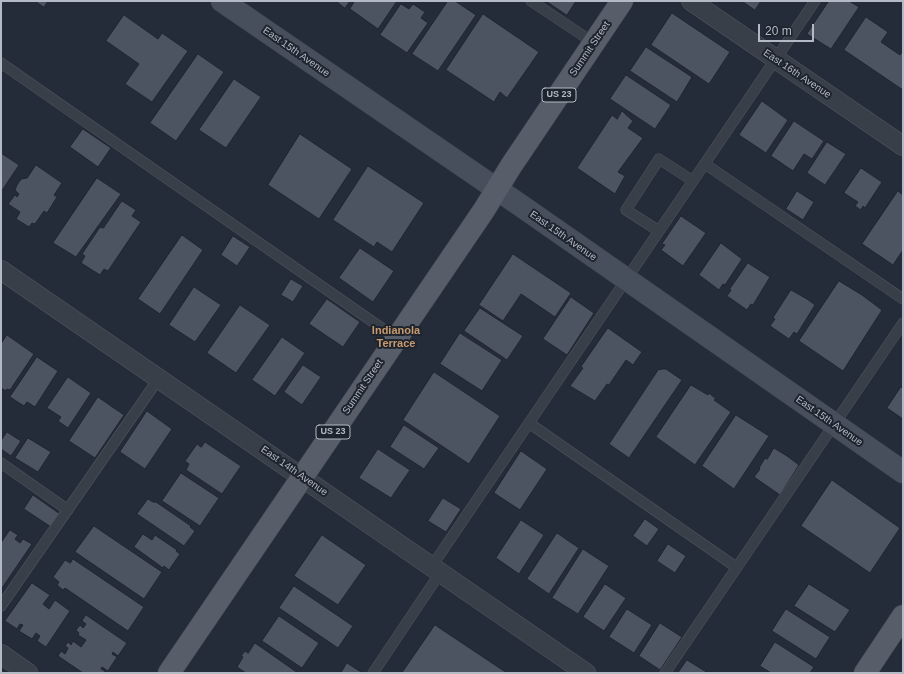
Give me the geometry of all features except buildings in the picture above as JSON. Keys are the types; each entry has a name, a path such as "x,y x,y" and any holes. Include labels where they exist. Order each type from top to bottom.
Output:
{"main road":[{"name":"Summit Street","path":"169,673 622,1"},
{"path":"865,673 903,616"}],"street":[{"name":"East 15th Avenue","path":"222,1 903,472"},
{"name":"East 16th Avenue","path":"691,1 903,146"},
{"name":"East 14th Avenue","path":"1,270 586,673"},
{"path":"1,654 28,673"}],"lane":[{"path":"532,1 594,43"},
{"path":"372,673 529,423 816,1"},
{"path":"1,63 396,338"},
{"path":"659,231 626,210 659,159 693,181"},
{"path":"705,164 903,299"},
{"path":"665,673 903,323"},
{"path":"1,606 159,378"},
{"path":"529,423 736,568"},
{"path":"1,463 68,510"}],"district":[{"name":"Indianola Terrace","path":"396,337"}]}
